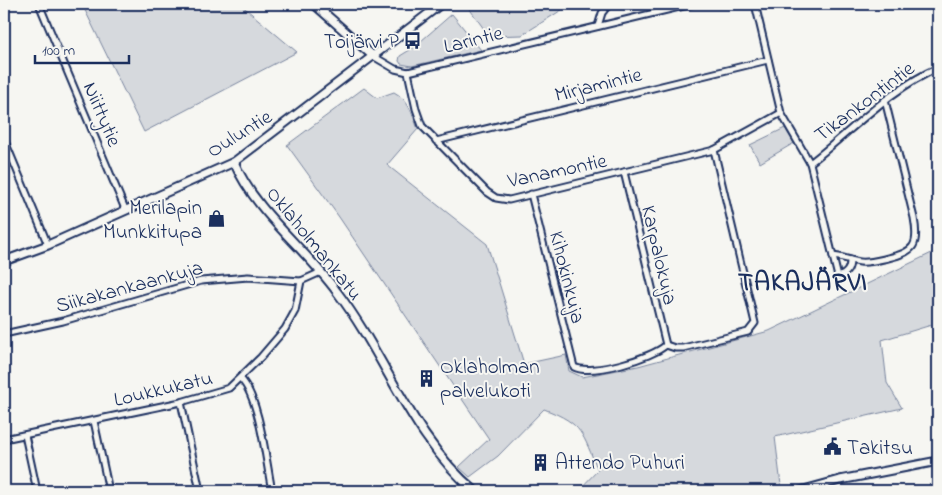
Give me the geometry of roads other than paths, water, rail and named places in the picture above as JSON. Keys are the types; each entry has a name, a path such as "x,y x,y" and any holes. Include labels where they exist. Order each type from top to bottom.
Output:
{"street":[{"name":"Niittytie","path":"39,4 125,209"},
{"path":"314,4 374,56 395,69 408,72"},
{"name":"Ouluntie","path":"4,262 48,245 234,162 440,4"},
{"path":"598,26 602,13 610,4"},
{"name":"Larintie","path":"408,72 692,4"},
{"name":"Tikankontintie","path":"755,4 781,113 810,163 838,277 846,273 850,267 850,260"},
{"name":"Mirjamintie","path":"436,141 768,60"},
{"name":"Tikankontintie","path":"810,163 885,100 938,68"},
{"name":"Vanamontie","path":"408,72 422,126 493,197 509,200 714,150 781,113"},
{"path":"833,256 865,262 900,256 913,248 916,240 914,218 885,100"},
{"path":"4,139 48,245"},
{"path":"666,345 673,348 683,348 746,332 754,326 754,314 714,150"},
{"name":"Oklaholmankatu","path":"234,162 245,184 267,212 338,293 424,434 445,462 474,491"},
{"name":"Karpalokuja","path":"624,172 666,345"},
{"name":"Kihokinkuja","path":"531,194 574,367 586,370 636,360 657,352 666,345"},
{"name":"Siikakankaankuja","path":"4,334 50,325 201,281 248,277 301,281 321,272"},
{"name":"Loukkukatu","path":"4,439 94,421 224,391 241,379 276,341 289,323 294,311 301,281"},
{"path":"241,379 248,387 254,402 272,491"},
{"path":"181,402 200,491"},
{"path":"94,421 109,491"},
{"path":"25,435 37,491"},
{"path":"800,491 840,480 938,461"},
{"path":"454,491 467,485"}],"place":[{"name":"Toijärvi P","path":"413,41"},
{"name":"Merilapin Munkkitupa","path":"216,219"},
{"name":"Oklaholman palvelukoti","path":"426,378"},
{"name":"Takitsu","path":"833,447"},
{"name":"Attendo Puhuri","path":"541,462"}],"district":[{"name":"TAKAJÄRVI","path":"803,281"}]}
